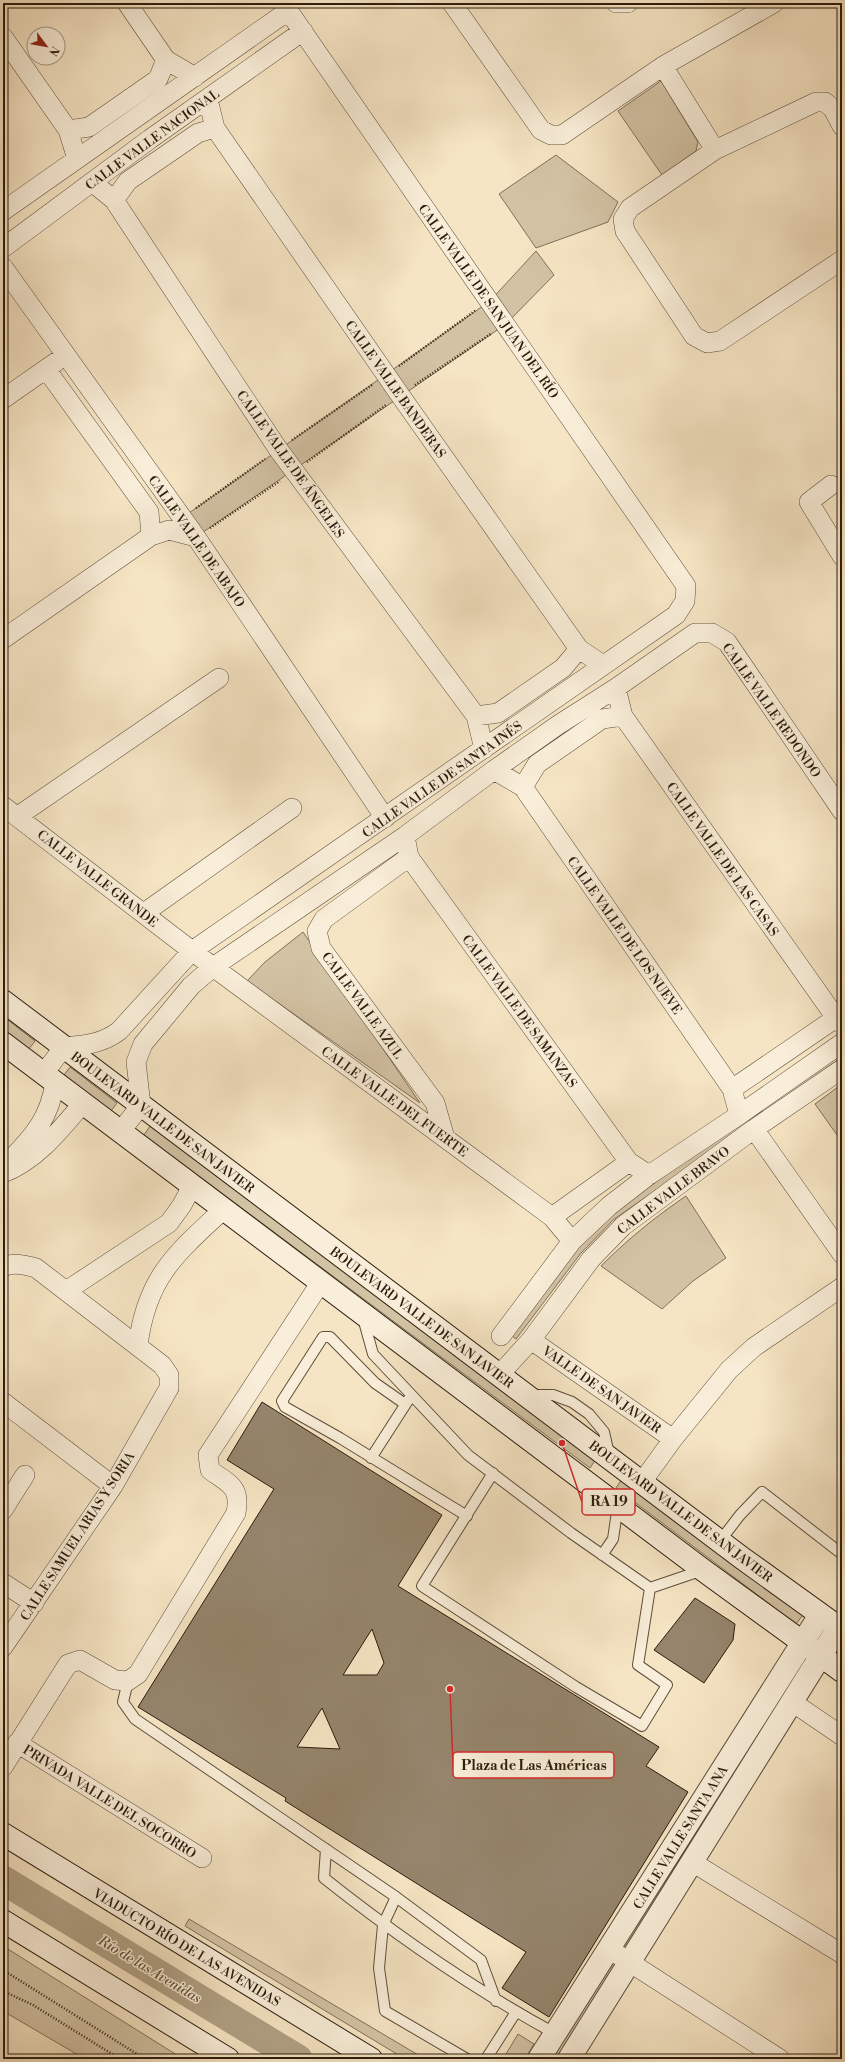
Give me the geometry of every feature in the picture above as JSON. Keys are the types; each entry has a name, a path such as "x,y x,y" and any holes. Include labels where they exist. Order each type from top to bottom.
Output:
{"main road":[{"name":"BOULEVARD VALLE DE SAN JAVIER","path":"3,1001 612,1460 840,1629"},
{"path":"3,1043 703,1570 802,1644 842,1671"},
{"path":"595,1489 612,1460"},
{"name":"CALLE VALLE SANTA ANA","path":"539,2059 820,1615"},
{"name":"CALLE VALLE SANTA ANA","path":"569,2059 705,1840 821,1656 840,1629"},
{"path":"685,1828 705,1840"},
{"name":"VIADUCTO RÍO DE LAS AVENIDAS","path":"3,1834 372,2059"},
{"path":"3,1921 228,2059"}],"street":[{"path":"127,3 166,60 195,77"},
{"path":"452,3 541,130 551,135 562,135 663,66 774,3"},
{"path":"616,3 628,3"},
{"name":"CALLE VALLE DE SAN JUAN DEL RÍO","path":"286,7 686,586 685,601"},
{"name":"CALLE VALLE NACIONAL","path":"3,211 195,77 286,7"},
{"name":"CALLE VALLE NACIONAL","path":"3,248 150,139 303,32"},
{"path":"3,37 68,130 77,159"},
{"path":"68,130 89,127 158,79 166,60"},
{"path":"663,66 715,150"},
{"name":"CALLE VALLE BANDERAS","path":"208,99 215,128 386,375 579,649 603,665"},
{"path":"842,126 833,109 825,102 816,102 715,150 630,208 623,219 625,231 694,336 707,344 720,342 842,260"},
{"path":"135,118 150,139"},
{"path":"114,200 128,181 198,134 215,128"},
{"name":"CALLE VALLE DE ÁNGELES","path":"92,182 114,200 294,472 476,716 484,749"},
{"name":"CALLE VALLE DE ABAJO","path":"3,267 196,537 385,818"},
{"path":"3,399 66,356"},
{"name":"CALLE VALLE DE ABAJO","path":"46,369 149,512 150,536"},
{"path":"831,485 809,502 842,556"},
{"path":"3,639 150,536 169,530 196,537"},
{"name":"CALLE VALLE DE SANTA INÉS","path":"64,1047 98,1043 110,1038 119,1031 192,951 546,707 603,665 676,615 685,601"},
{"name":"CALLE VALLE DE SANTA INÉS","path":"141,1105 136,1062 143,1044 191,986 213,967 405,836 558,725 616,688 695,633 712,633"},
{"name":"CALLE VALLE REDONDO","path":"712,633 727,642 842,811"},
{"path":"476,716 498,712 563,668 579,649"},
{"path":"11,811 219,678"},
{"name":"CALLE VALLE DE LAS CASAS","path":"616,688 623,716 839,1021"},
{"path":"546,707 558,725"},
{"path":"522,787 537,764 602,719 623,716"},
{"name":"CALLE VALLE DE LOS NUEVE","path":"494,770 522,787 732,1089 739,1115"},
{"path":"144,913 292,808"},
{"name":"CALLE VALLE GRANDE","path":"11,811 213,967"},
{"name":"CALLE VALLE DE SAMANZAS","path":"405,836 409,857 629,1162 649,1176"},
{"name":"CALLE VALLE AZUL","path":"409,857 324,919 317,931 321,948 435,1103 445,1138"},
{"name":"CALLE VALLE DEL FUERTE","path":"213,967 552,1217 572,1241"},
{"path":"732,1089 839,1021"},
{"name":"CALLE VALLE BRAVO","path":"501,1336 572,1241 609,1206 649,1176 739,1115 842,1042"},
{"path":"3,1167 20,1151 42,1124 51,1104 49,1078 64,1047"},
{"name":"CALLE VALLE BRAVO","path":"498,1374 531,1340 591,1259 623,1226 754,1129 842,1069"},
{"path":"3,1173 28,1160 84,1104"},
{"path":"120,1131 141,1105"},
{"path":"754,1129 842,1254"},
{"path":"552,1217 629,1162"},
{"path":"66,1291 169,1223 182,1205 192,1186"},
{"path":"138,1346 141,1322 148,1300 158,1278 190,1240 224,1209"},
{"name":"CALLE SAMUEL ARIAS Y SORIA","path":"3,1267 8,1265 23,1265 36,1268 162,1365 170,1375 169,1388 113,1486 3,1647"},
{"path":"3,1766 68,1664 80,1660 115,1680 128,1681 138,1674 236,1513 239,1499 232,1486 210,1470 208,1455 321,1282"},
{"path":"642,1482 673,1439 729,1370 754,1347 842,1287"},
{"name":"VALLE DE SAN JAVIER","path":"531,1340 673,1439"},
{"path":"3,1402 113,1486"},
{"path":"3,1510 25,1475"},
{"path":"3,1583 34,1603"},
{"path":"792,1702 842,1736"},
{"name":"PRIVADA VALLE DEL SOCORRO","path":"17,1743 202,1858"},
{"path":"692,1862 842,1954"},
{"path":"609,1949 630,1961 780,2059"}],"lane":[{"path":"361,1312 373,1354 408,1400 468,1455 602,1555 650,1588"},
{"path":"408,1400 375,1383 330,1337 323,1337 282,1401 285,1407 467,1516"},
{"path":"371,1458 408,1400"},
{"path":"492,1473 467,1516 422,1586 576,1686 642,1726 667,1685 638,1665 650,1588"},
{"path":"720,1541 740,1515 762,1492 842,1554"},
{"path":"602,1555 613,1539 618,1505"},
{"path":"650,1588 703,1570"},
{"path":"128,1681 123,1702 135,1719 396,1897 481,1960 496,2001"},
{"path":"326,1849 324,1878 383,1925 496,2001 556,2034"},
{"path":"396,1897 383,1925 378,1968 385,2012 467,2059"},
{"path":"486,2059 516,2012"}],"path":[{"path":"182,518 490,301"},
{"path":"196,537 294,472 400,395 506,324"},
{"path":"3,1970 145,2059"},
{"path":"3,1991 34,2005 120,2059"}],"shaded area":[{"path":"661,81 698,142 696,151 662,175 618,111"},
{"path":"556,155 618,202 608,222 536,248 499,194"},
{"path":"536,251 554,275 506,324 196,537 182,518 490,301"},
{"path":"303,932 420,1103 247,981 265,962"},
{"path":"3,1016 35,1041 29,1049 3,1029"},
{"path":"842,1053 842,1059 613,1220 581,1253 516,1339 512,1336 576,1249 609,1216"},
{"path":"70,1067 117,1103 111,1111 64,1075"},
{"path":"842,1084 842,1142 815,1104"},
{"path":"150,1126 596,1459 590,1468 144,1135"},
{"path":"686,1196 726,1258 693,1281 662,1309 601,1266 642,1229"},
{"path":"622,1479 803,1615 796,1624 616,1488"},
{"path":"691,1835 697,1839 560,2059 550,2059"},
{"path":"189,1919 425,2059 405,2059 185,1926"},
{"path":"3,1946 184,2059 85,2059 3,2011"},
{"path":"518,2034 534,2044 525,2059 503,2059"}],"building":[{"path":"262,1402 442,1515 398,1586 659,1747 646,1766 688,1792 549,2017 502,1988 526,1952 285,1801 286,1798 138,1707 274,1489 227,1460","holes":["372,1629 384,1663 377,1675 343,1675","322,1708 340,1749 297,1747"]},
{"path":"695,1598 735,1624 733,1640 704,1683 654,1650"}],"waterway":[{"name":"Río de las Avenidas","path":"3,1880 298,2059"}],"place":[{"name":"RA 19","path":"562,1443"},
{"name":"Plaza de Las Américas","path":"450,1689"}]}
